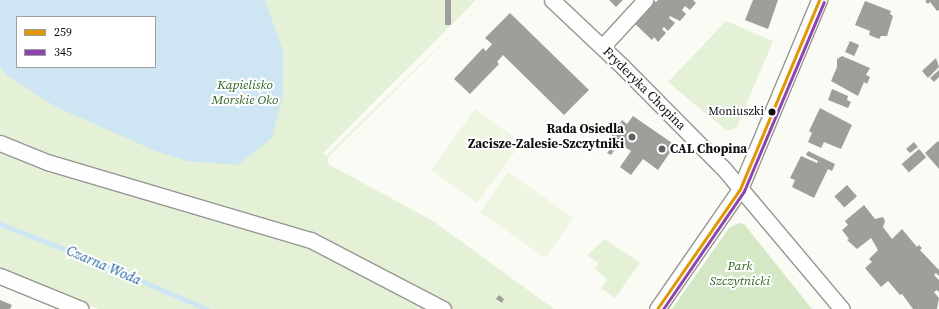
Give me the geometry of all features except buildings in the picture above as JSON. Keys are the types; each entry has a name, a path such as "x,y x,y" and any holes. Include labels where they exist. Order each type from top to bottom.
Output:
{"street":[{"name":"Fryderyka Chopina","path":"552,0 602,47 712,156 842,309"},
{"path":"602,47 645,0"},
{"path":"657,309 740,189 819,0"},
{"path":"0,143 47,162 311,240 443,309"},
{"path":"0,276 81,309"}],"green space":[{"name":"Kąpielisko Morskie Oko","path":"0,0 476,0 323,153 326,156 486,0 328,157 328,164 433,221 554,309 98,309 0,268"},
{"path":"726,21 773,41 737,127 727,131 668,82"},
{"path":"475,109 521,143 477,203 431,170"},
{"path":"508,172 574,218 545,258 480,212"},
{"name":"Park Szczytnicki","path":"739,223 744,224 812,309 672,309 729,228"},
{"path":"605,239 640,263 615,298 601,288 607,279 595,269 598,263 587,255"}],"water":[{"path":"0,0 265,0 283,51 283,94 272,138 238,165 188,161 158,152 56,107 8,76 0,67"}],"waterway":[{"name":"Czarna Woda","path":"0,224 88,258 207,309"}],"transit line":[{"name":"259","path":"657,309 740,189 819,0"},
{"name":"345","path":"663,309 744,191 824,2"}],"place":[{"name":"Moniuszki","path":"772,112"},
{"name":"Rada Osiedla Zacisze-Zalesie-Szczytniki","path":"632,137"},
{"name":"CAL Chopina","path":"662,149"}]}
